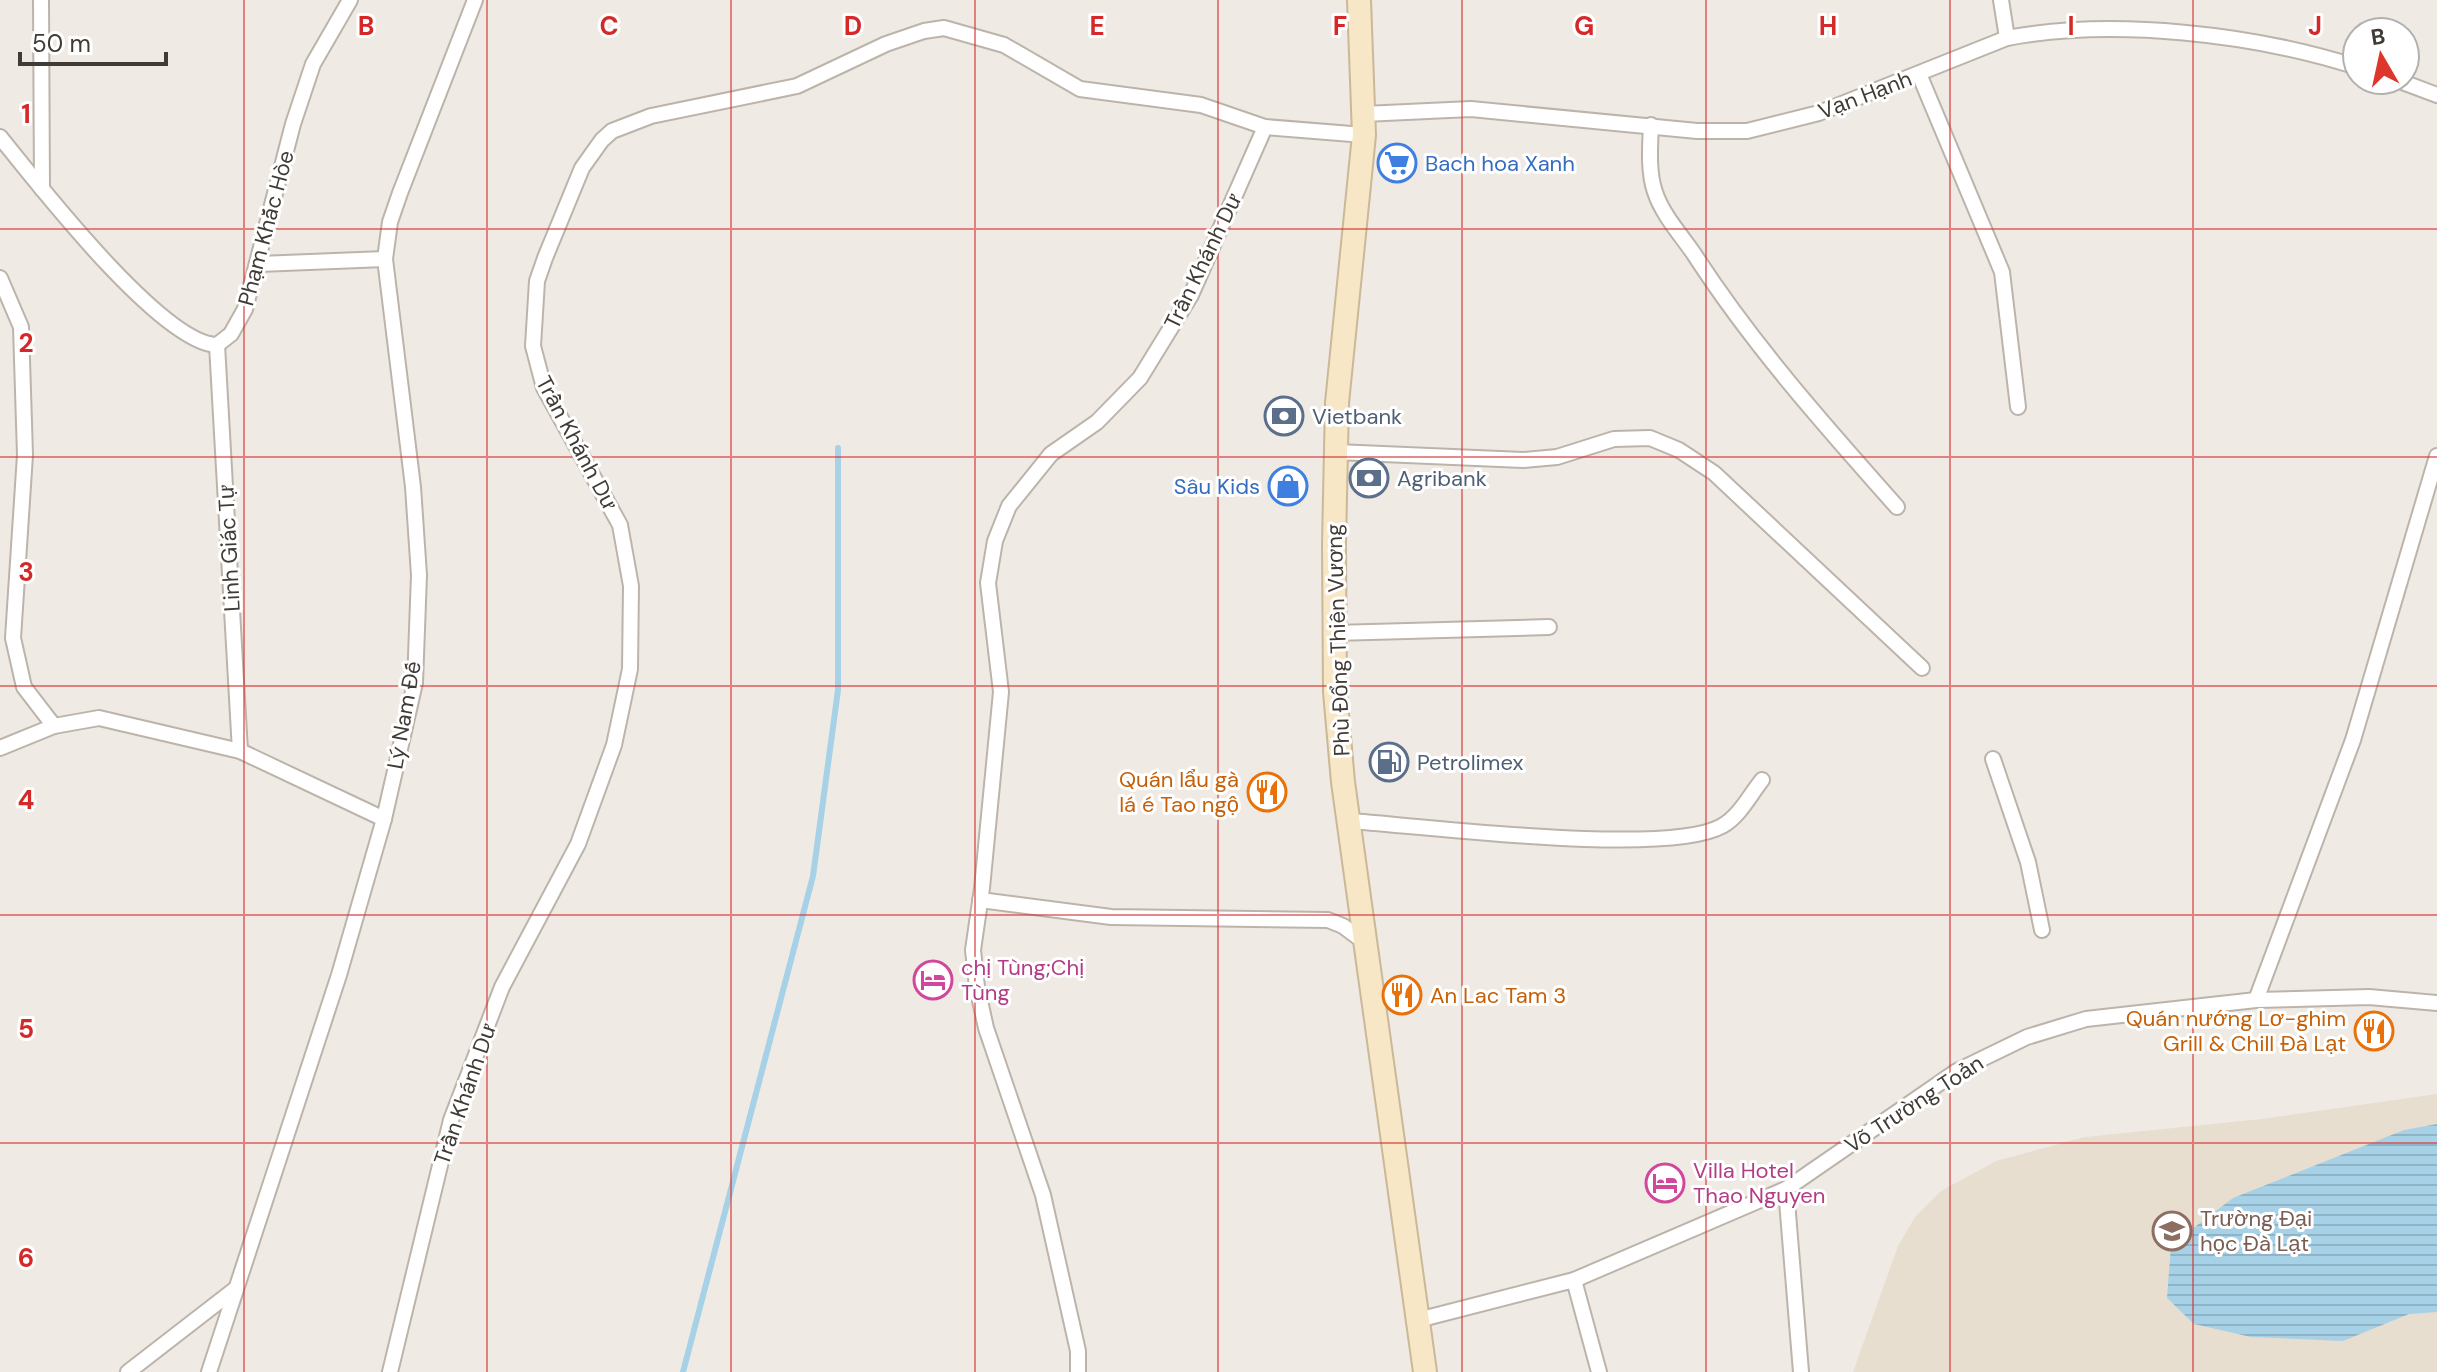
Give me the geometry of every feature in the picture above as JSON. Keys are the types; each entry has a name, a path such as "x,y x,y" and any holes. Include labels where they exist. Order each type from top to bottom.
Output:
{"main road":[{"name":"Phù Đổng Thiên Vương","path":"1359,0 1364,124 1336,452 1334,633 1339,745 1425,1372"}],"street":[{"path":"41,0 42,189"},
{"name":"Phạm Khắc Hòe","path":"217,345 239,324 259,264 293,124 313,64 350,0"},
{"name":"Lý Nam Đế","path":"209,1372 298,1105 384,819 415,683 419,575 413,487 385,259 400,193 475,0"},
{"path":"2001,0 2007,38"},
{"name":"Trần Khánh Dư","path":"390,1372 451,1120 502,987 578,844 614,745 630,669 631,586 620,525 544,388 533,346 537,281 588,159 602,140 628,124 797,86 886,44 924,31 944,28 1004,45 1080,89 1201,105 1265,127 1364,124"},
{"name":"Vạn Hạnh","path":"1364,124 1471,109 1697,131 1747,131 1778,125 1919,74 2007,38 2075,31 2228,38 2317,54 2341,62"},
{"path":"1919,74 2002,272 2018,407"},
{"path":"1651,125 1655,194 1670,218 1719,290 1812,411 1897,507"},
{"name":"Trần Khánh Dư","path":"1078,1372 1078,1351 1043,1195 986,1028 977,987 973,950 1001,692 988,583 995,541 1009,506 1051,454 1097,422 1140,378 1197,283 1265,127"},
{"path":"0,137 135,293 193,339 204,345 217,345"},
{"path":"259,264 385,259"},
{"path":"0,278 21,327 25,455 13,638 24,687 54,726"},
{"name":"Linh Giác Tự","path":"217,345 240,751"},
{"path":"1336,452 1523,460 1557,457 1614,439 1650,438 1679,450 1714,473 1922,668"},
{"path":"2256,1000 2353,740 2437,456"},
{"path":"1334,633 1549,627"},
{"path":"0,748 54,726 99,718 240,751 384,819"},
{"path":"1993,759 2028,862 2042,930"},
{"path":"1350,821 1573,838 1685,837 1721,827 1733,817 1762,780"},
{"path":"980,900 1111,917 1328,920 1343,926 1366,943"},
{"name":"Võ Trường Toản","path":"1418,1320 1574,1280 1786,1189 1957,1071 2027,1037 2086,1019 2256,1000 2369,997 2437,1003"},
{"path":"1786,1189 1801,1372"},
{"path":"1574,1280 1599,1372"},
{"path":"128,1372 234,1290"}],"shaded area":[{"name":"Trường Đại học Đà Lạt","path":"2437,1094 2437,1372 1853,1372 1898,1246 1915,1217 1941,1191 1996,1161 2085,1137 2262,1119"}],"water":[{"path":"2437,1124 2437,1312 2409,1314 2343,1341 2251,1337 2194,1324 2167,1298 2171,1245 2233,1198 2404,1130"}],"waterway":[{"path":"683,1372 813,876 838,690 838,448"}],"place":[{"name":"Bach hoa Xanh","path":"1397,163"},
{"name":"Vietbank","path":"1284,416"},
{"name":"Agribank","path":"1369,478"},
{"name":"Sâu Kids","path":"1288,486"},
{"name":"Petrolimex","path":"1389,762"},
{"name":"Quán lẩu gà lá é Tao ngộ","path":"1267,792"},
{"name":"chị Tùng;Chị Tùng","path":"933,980"},
{"name":"An Lac Tam 3","path":"1402,995"},
{"name":"Quán nướng Lơ-ghim Grill & Chill Đà Lạt","path":"2374,1031"},
{"name":"Villa Hotel Thao Nguyen","path":"1665,1183"},
{"name":"Trường Đại học Đà Lạt","path":"2172,1231"}]}
